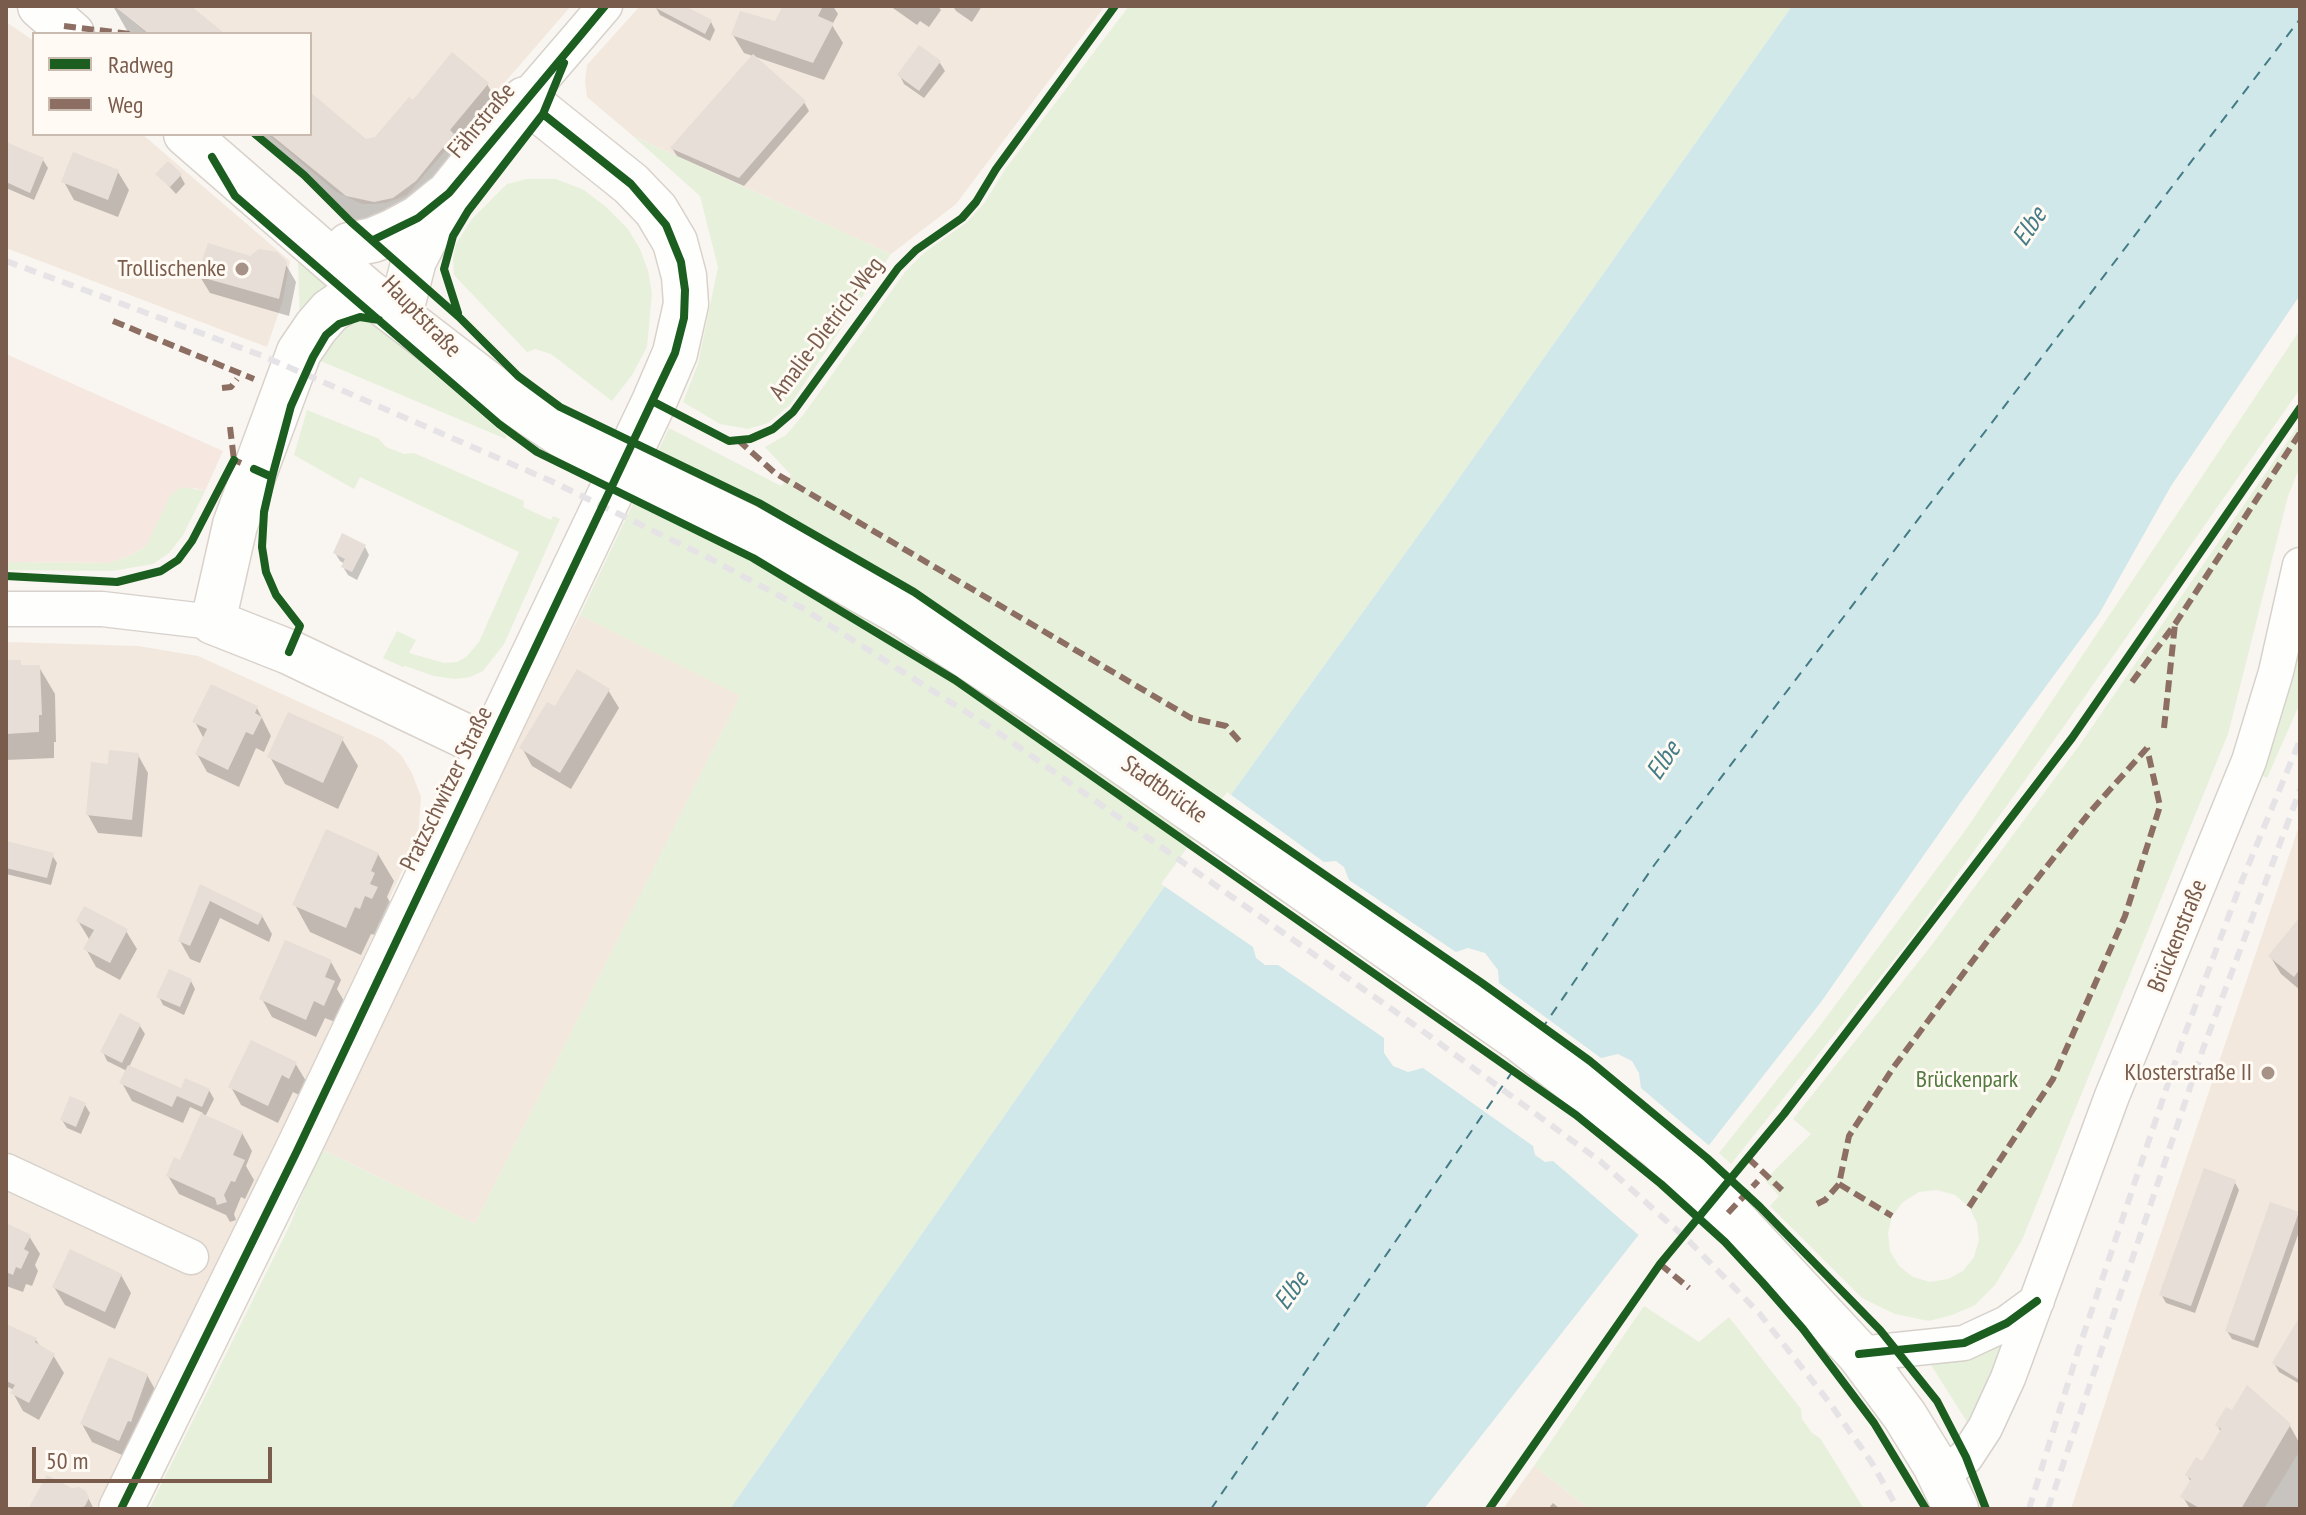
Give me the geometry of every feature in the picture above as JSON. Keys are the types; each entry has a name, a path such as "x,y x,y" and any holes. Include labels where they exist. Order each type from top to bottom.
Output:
{"street":[{"path":"40,6 70,32"},
{"name":"Fährstraße","path":"386,296 414,260 449,193 605,6"},
{"name":"Pratzschwitzer Straße","path":"121,1509 297,1151 675,353 686,304 684,276 675,242 656,210 631,184 525,99"},
{"name":"Hauptstraße","path":"188,136 386,296 502,395 571,441"},
{"name":"Hauptstraße","path":"198,136 302,203 349,245 386,296"},
{"name":"Fährstraße","path":"349,245 392,232 418,218 449,193"},
{"path":"213,622 235,525 299,352 330,311 352,296 386,296"},
{"name":"Stadtbrücke","path":"571,441 748,527 833,573 1005,681 1519,1039 1658,1147 1716,1202 1859,1354 1905,1416 1948,1493"},
{"name":"Brückenstraße","path":"1948,1493 1985,1428 2008,1378 2112,1096 2249,761 2276,672 2300,565"},
{"path":"6,609 102,609 213,622 289,652 488,747"},
{"path":"6,1171 191,1257"},
{"path":"1859,1354 1964,1343 2007,1323 2037,1301"}],"shaded area":[{"path":"114,6 571,6 407,195 386,203 362,204 336,192 269,136 312,136 312,32 145,32"},
{"path":"640,6 1105,6 956,204 891,254 633,136 587,97 587,65"},
{"path":"6,22 32,40 32,136 144,136 290,261 283,300 267,347 6,248"},
{"path":"6,354 223,451 205,491 194,488 158,523 146,546 132,555 108,563 6,562"},
{"path":"580,615 741,695 475,1224 321,1149 456,854"},
{"path":"6,642 138,646 198,656 383,740 401,755 421,797 418,835 368,947 281,1133 96,1509 6,1509"},
{"path":"2300,823 2300,1451 2264,1509 2071,1509 2138,1301"},
{"path":"1534,1466 1590,1509 1503,1509"}],"green space":[{"path":"1129,6 1792,6 1443,501 1152,904 730,1509 149,1509 289,1227 321,1149 475,1224 740,696 580,615 669,428 781,486 791,475 765,447 786,435 804,414 905,272 924,253 967,222 985,202 1006,168"},
{"path":"633,136 891,254 790,405 768,423 748,429 720,424 683,402 698,364 718,267 700,196"},
{"path":"527,179 556,179 584,190 628,229 640,249 652,293 647,347 632,375 612,401 551,354 535,349 527,352 454,275 456,244 472,219 507,184"},
{"path":"298,260 333,288 300,328"},
{"path":"363,320 381,328 506,439 316,359 322,348 351,322"},
{"path":"2300,330 2300,389 1912,937 1731,1164 1719,1153 1819,1027 1967,828"},
{"path":"307,410 379,439 386,447 404,454 414,453 524,501 523,507 551,520 553,516 560,519 504,644 483,671 455,679 403,667 383,658 397,631 416,640 409,653 444,663 457,662 466,657 479,642 519,552 360,477 354,489 294,455"},
{"name":"Brückenpark","path":"2300,423 2300,466 2288,496 2228,734 2022,1240 1995,1285 1975,1305 1929,1321 1895,1314 1862,1298 1770,1206 1779,1196 1765,1180 1811,1134 1793,1119 1931,946 2081,743","holes":["1937,1190 1955,1195 1969,1207 1977,1223 1979,1240 1974,1257 1963,1271 1948,1279 1930,1282 1913,1277 1899,1266 1890,1251 1888,1233 1892,1216 1903,1202 1919,1192"]},
{"path":"181,487 205,491 183,535 169,553 153,564 112,571 6,570 6,562 108,563 132,555 146,546 170,496"},
{"path":"2300,632 2300,703 2267,778 2260,774"},
{"path":"1644,1306 1699,1342 1729,1317 1801,1409 1802,1419 1820,1438 1864,1509 1590,1509 1534,1466"},
{"path":"2006,1341 1969,1425 1931,1365 1969,1357"}],"water":[{"name":"Elbe","path":"1792,6 2300,6 2300,295 2171,486 2099,614 1961,802 1821,1002 1424,1509 730,1509 1152,904 1443,501"}],"pier":[{"path":"1227,792 1324,862 1336,861 1344,867 1349,880 1456,952 1468,948 1485,953 1498,970 1499,983 1601,1058 1618,1054 1632,1061 1639,1073 1641,1088 1712,1148 1642,1238 1553,1161 1545,1162 1535,1155 1533,1146 1423,1068 1408,1072 1393,1066 1384,1053 1384,1038 1278,965 1265,965 1256,958 1253,947 1161,884"}],"building":[{"path":"114,6 191,6 223,32 146,32"},
{"path":"652,6 685,6 712,20 705,34"},
{"path":"783,6 823,6 818,16 834,23 813,63 731,35 740,11 775,21"},
{"path":"919,45 941,61 919,91 897,75"},
{"path":"452,52 489,83 450,130 454,134 416,181 393,198 374,202 346,196 272,136 312,136 312,94 366,139 375,137 409,97 413,100"},
{"path":"753,54 806,101 739,178 670,148"},
{"path":"6,142 44,158 30,193 6,182"},
{"path":"73,152 119,170 108,200 61,182"},
{"path":"168,161 182,174 170,187 155,174"},
{"name":"Trollischenke","path":"208,243 250,256 259,249 277,252 287,262 279,299 197,276"},
{"path":"342,533 366,545 352,572 341,567 345,559 333,553"},
{"path":"6,660 21,660 21,665 40,665 42,715 39,715 39,732 6,734"},
{"path":"577,669 610,689 560,773 519,748 547,702 555,706"},
{"path":"211,684 258,706 255,713 262,717 253,735 246,732 228,770 195,754 207,729 192,722"},
{"path":"288,712 344,737 323,783 267,757"},
{"path":"109,750 139,753 132,820 86,815 91,762 108,764"},
{"path":"326,829 379,853 371,871 375,873 370,884 378,887 372,899 365,896 360,909 355,907 346,928 292,905"},
{"path":"6,841 54,853 47,878 6,868"},
{"path":"200,884 263,915 258,925 210,901 190,946 178,941"},
{"path":"84,906 128,929 110,963 83,949 94,930 76,921"},
{"path":"2300,917 2300,969 2294,977 2268,956"},
{"path":"285,940 332,960 325,977 335,981 324,1006 314,1001 306,1020 259,999"},
{"path":"169,969 192,979 180,1007 156,997"},
{"path":"120,1013 141,1024 122,1063 100,1052"},
{"path":"251,1040 297,1062 289,1079 282,1075 268,1106 228,1087"},
{"path":"128,1065 181,1088 185,1078 210,1089 202,1107 177,1096 172,1107 119,1083"},
{"path":"70,1096 86,1103 76,1127 60,1120"},
{"path":"201,1113 243,1132 233,1155 245,1160 235,1182 231,1181 224,1195 227,1202 217,1205 215,1198 166,1176 174,1157 180,1160"},
{"path":"2204,1168 2236,1180 2191,1306 2159,1295"},
{"path":"2270,1202 2299,1212 2254,1341 2225,1331"},
{"path":"6,1223 31,1235 24,1249 29,1252 21,1269 16,1267 13,1275 6,1272"},
{"path":"70,1249 122,1274 105,1312 52,1287"},
{"path":"2300,1316 2300,1375 2298,1379 2272,1363"},
{"path":"6,1324 37,1338 35,1342 55,1354 29,1403 10,1393 15,1385 6,1381"},
{"path":"109,1357 148,1374 131,1422 128,1421 119,1441 80,1424"},
{"path":"2247,1385 2291,1424 2241,1509 2201,1509 2180,1497 2191,1479 2185,1475 2196,1457 2202,1461 2221,1429 2215,1425 2226,1407 2232,1410"},
{"path":"47,1475 72,1488 79,1487 86,1491 89,1498 85,1506 78,1509 28,1509"}],"ferry route":[{"path":"1541,1030 1655,864 2300,19"},
{"path":"1211,1509 1517,1065"}],"railway":[{"path":"6,261 263,356 551,481 707,557 804,609 996,731 1420,1029 1600,1161 1690,1242 1759,1313 1829,1402 1872,1463 1898,1509"},
{"path":"2029,1509 2078,1351 2183,1039 2241,883 2300,740"},
{"path":"2048,1509 2203,1049 2300,790"}],"marked path":[{"path":"64,26 114,32"},
{"path":"113,321 254,379"},
{"path":"222,388 231,387 237,379"},
{"path":"230,427 234,460 241,463"},
{"path":"2132,682 2175,624 2300,433"},
{"path":"738,440 775,473 1191,718 1226,726 1242,744"},
{"path":"2164,728 2175,624"},
{"path":"1817,1204 1825,1200 1839,1184 1849,1136 1893,1068 1986,943 2090,812 2147,748"},
{"path":"1969,1207 2053,1079 2125,916 2160,806 2147,748"},
{"path":"1748,1158 1782,1190"},
{"path":"1728,1213 1758,1181"},
{"path":"1839,1184 1892,1216"},
{"path":"1660,1264 1689,1288"}],"cycle path":[{"path":"373,240 418,218 449,193 605,6"},
{"name":"Amalie-Dietrich-Weg","path":"654,402 729,441 750,439 773,429 793,412 898,268 916,250 962,218 976,202 996,169 1115,6"},
{"path":"458,313 444,269 453,236 468,211 543,114 564,63"},
{"path":"121,1509 297,1151 675,353 684,318 685,290 681,262 666,225 631,184 543,114"},
{"path":"257,136 459,317 518,376 560,407 759,503 914,592 1482,983 1590,1061 1707,1158 1760,1207 1880,1330 1937,1401 1966,1457 1986,1509"},
{"path":"212,157 235,196 499,424 537,452 753,558 955,680 1576,1115 1661,1184 1725,1242 1762,1282 1803,1329 1874,1423 1926,1509"},
{"path":"272,477 291,406 326,335 339,324 360,317 379,320"},
{"path":"1489,1509 1660,1264 1784,1114 2072,738 2300,408"},
{"path":"6,576 117,582 161,571 178,560 192,541 234,460"},
{"path":"254,469 272,477 264,512 262,547 266,572 276,595 300,626 289,652"},
{"path":"1859,1354 1964,1343 2007,1323 2037,1301"}],"place":[{"name":"Trollischenke","path":"242,269"},
{"name":"Klosterstraße II","path":"2268,1073"}]}
